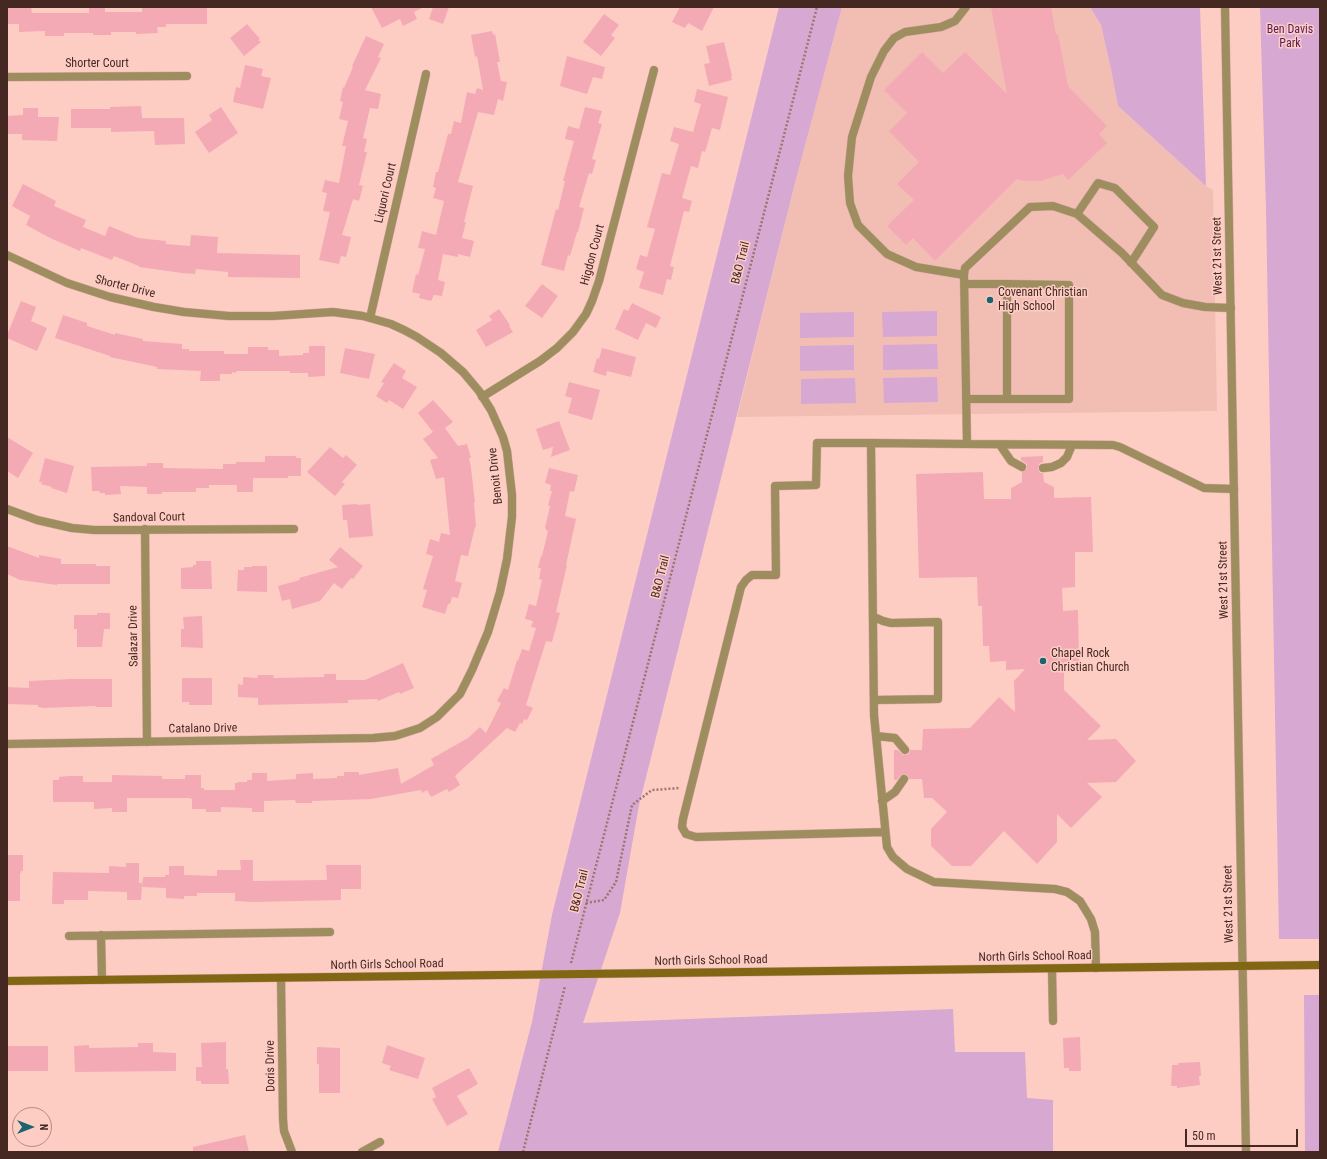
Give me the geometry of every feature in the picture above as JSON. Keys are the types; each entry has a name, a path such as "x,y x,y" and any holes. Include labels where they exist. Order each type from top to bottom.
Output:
{"main road":[{"name":"North Girls School Road","path":"7,981 1320,965"}],"street":[{"path":"964,275 916,266 887,254 858,225 850,203 848,176 852,137 872,77 884,51 894,38 905,32 941,27 956,21 966,7"},
{"name":"West 21st Street","path":"1225,7 1246,1152"},
{"name":"Higdon Court","path":"482,397 540,361 557,348 573,332 586,314 600,281 654,70"},
{"name":"Liquori Court","path":"370,318 426,74"},
{"name":"Shorter Court","path":"7,77 187,76"},
{"path":"1077,214 1098,183 1115,188 1154,228 1131,263"},
{"path":"967,444 964,275 966,268 1030,207 1054,206 1077,214 1131,263 1162,295 1183,303 1205,307 1231,308"},
{"name":"Shorter Drive","path":"7,255 68,283 125,301 184,312 244,316"},
{"path":"964,284 1069,286 1069,399 966,399"},
{"path":"1007,284 1007,399"},
{"name":"Benoit Drive","path":"244,316 273,316 326,312 347,314 391,324 417,336 435,348 463,372 479,391 491,410 503,437 511,480 512,517 509,545 500,592 488,632 475,664 460,694 437,717 420,728 399,735"},
{"path":"885,832 696,837 686,834 682,827 741,587 752,575 776,575 775,486 816,486 817,442 1113,445 1204,488 1234,489"},
{"path":"872,443 874,700 887,847 893,857 907,869 934,882 1055,889 1073,896 1086,909 1091,919 1095,932 1096,968"},
{"path":"1000,445 1011,461 1022,467"},
{"path":"1043,468 1052,467 1061,463 1067,457 1072,445"},
{"name":"Sandoval Court","path":"7,509 37,520 72,528 107,530 294,529"},
{"name":"Salazar Drive","path":"145,529 147,742"},
{"path":"874,617 891,623 938,622 938,699 874,700"},
{"name":"Catalano Drive","path":"7,744 373,738 399,735"},
{"path":"876,736 894,738 905,750"},
{"path":"882,801 895,792 904,779"},
{"path":"69,936 330,932"},
{"path":"101,935 102,980"},
{"path":"1052,969 1053,1021"},
{"name":"Doris Drive","path":"281,978 283,1119 284,1131 292,1152"},
{"path":"362,1152 380,1142"}],"path":[{"name":"B&O Trail","path":"523,1152 816,7"},
{"path":"586,903 604,900 616,882 632,805 652,790 683,788"}],"shaded area":[{"name":"Covenant Christian High School","path":"842,7 1090,7 1101,25 1118,106 1206,186 1213,190 1217,411 737,417 795,183"}],"green space":[{"path":"779,7 842,7 795,183 639,805 620,913 583,1023 953,1009 955,1052 1025,1052 1027,1098 1053,1100 1053,1152 498,1152 532,1022 552,915"},
{"path":"1090,7 1200,7 1206,186 1118,106 1101,25"},
{"name":"Ben Davis Park","path":"1260,7 1320,7 1320,939 1279,939 1266,209"},
{"path":"937,311 937,336 883,337 882,312"},
{"path":"854,312 854,337 800,338 800,313"},
{"path":"937,344 938,369 883,370 883,345"},
{"path":"854,345 854,370 800,371 800,346"},
{"path":"937,377 938,402 884,403 883,378"},
{"path":"855,378 856,403 801,404 801,379"},
{"path":"1304,995 1320,995 1320,1152 1305,1152"}],"building":[{"path":"7,7 31,7 32,13 89,13 89,7 105,7 105,12 142,12 142,7 207,7 207,24 166,24 166,27 157,27 158,33 136,34 136,32 111,32 111,35 93,35 93,33 64,33 64,36 45,36 45,31 19,32 19,24 7,24"},
{"path":"371,7 424,7 414,12 417,19 403,26 400,19 382,28"},
{"path":"433,7 449,7 443,24 429,19"},
{"path":"680,7 714,7 702,31 688,23 685,28 672,22"},
{"path":"991,7 1051,7 1068,86 1107,126 1099,134 1107,143 1068,180 1063,174 1040,181 1024,181 1017,179 935,261 913,238 906,245 887,226 914,200 897,184 919,162 889,131 907,113 884,90 922,52 943,73 965,52 1007,94"},
{"path":"604,14 619,25 611,35 615,38 601,56 583,42"},
{"path":"247,24 261,42 244,56 230,38"},
{"path":"492,31 493,35 495,34 500,62 497,62 501,81 507,82 503,101 498,99 494,115 478,112 458,182 473,186 464,222 466,222 462,238 474,241 470,257 458,254 458,257 443,254 438,280 445,282 442,296 434,295 431,301 419,298 420,294 412,292 416,274 418,275 425,249 418,248 422,231 436,235 444,201 433,198 436,188 433,187 448,134 451,134 454,121 461,123 467,92 475,94 477,88 483,90 477,56 475,57 471,35"},
{"path":"366,36 384,44 378,57 381,58 365,90 381,94 378,109 370,108 363,138 367,139 364,152 367,152 359,185 363,186 359,201 353,199 342,235 351,237 346,257 341,256 339,264 319,260 330,212 323,211 327,193 322,192 325,180 339,183 346,146 342,146 348,121 339,119 343,102 340,101 343,87 344,88 353,67 352,66"},
{"path":"724,42 732,80 709,86 704,64 710,63 706,46"},
{"path":"567,56 605,67 602,79 593,77 587,94 560,86"},
{"path":"245,65 263,69 261,76 271,78 263,109 233,102 236,87 240,88"},
{"path":"697,89 728,97 720,130 712,128 705,152 702,151 698,168 691,166 682,198 692,201 689,212 684,211 670,266 674,267 671,280 667,279 663,295 639,288 644,272 636,269 640,255 647,257 655,229 647,227 662,173 670,175 679,144 670,141 674,127 693,132 701,104 694,102"},
{"path":"141,106 142,118 184,118 185,144 155,145 154,131 111,132 111,128 71,128 71,109 110,109 110,107"},
{"path":"221,107 238,133 209,153 195,132 212,120 209,115"},
{"path":"585,107 602,111 598,123 602,124 592,159 596,160 592,174 589,173 579,207 584,208 578,232 570,256 568,255 564,271 541,265 556,209 558,210 565,181 563,181 574,141 565,139 568,126 579,129"},
{"path":"23,108 38,108 38,117 59,117 57,141 22,140 22,134 7,134 7,116 23,115"},
{"path":"23,184 56,201 54,206 86,220 83,227 105,236 109,226 138,238 166,241 166,244 190,246 191,235 218,237 217,253 300,255 300,278 228,277 228,272 196,269 195,274 182,273 139,267 114,256 112,260 81,248 80,251 50,238 26,225 30,216 12,206"},
{"path":"542,284 558,296 542,318 525,306"},
{"path":"21,301 36,307 31,321 47,328 37,351 7,338"},
{"path":"632,303 661,317 656,328 646,323 638,340 615,329 624,309 628,311"},
{"path":"499,309 513,332 486,347 476,330 492,320 489,316"},
{"path":"63,315 87,323 87,326 115,335 115,333 143,339 143,341 182,344 182,349 189,349 189,351 224,351 224,354 248,354 248,347 268,347 268,350 279,350 279,356 303,355 303,353 309,353 309,346 325,346 325,376 308,377 308,373 290,373 290,371 236,371 236,373 232,372 232,374 220,374 220,381 200,381 201,371 157,369 157,367 110,357 55,338"},
{"path":"345,348 375,354 369,379 340,373"},
{"path":"602,348 636,357 631,377 607,371 606,376 593,372"},
{"path":"394,363 406,371 402,378 417,387 403,409 389,400 387,403 376,396 384,383 381,382"},
{"path":"569,382 600,390 592,420 568,413 572,398 565,396"},
{"path":"433,400 453,422 445,428 458,446 467,444 471,458 469,458 475,503 476,527 468,556 461,555 455,581 462,583 458,598 452,597 445,614 422,607 427,590 423,589 433,556 426,554 430,539 439,542 441,533 450,535 444,477 436,479 430,460 438,458 423,439 433,432 418,413"},
{"path":"559,421 570,450 551,457 553,447 543,450 536,429"},
{"path":"7,437 33,453 18,478 7,471"},
{"path":"330,447 343,458 346,455 357,465 342,482 345,484 335,496 307,472"},
{"path":"265,456 296,456 296,458 301,458 301,476 288,476 288,478 253,478 253,492 237,492 237,485 209,485 209,488 196,488 196,492 162,492 162,494 147,494 147,487 120,486 121,494 105,495 105,493 100,493 99,491 92,491 91,467 147,466 147,463 163,463 163,468 223,469 223,464 236,464 236,462 265,462"},
{"name":"Chapel Rock Christian Church","path":"1043,456 1043,462 1039,464 1038,469 1040,473 1043,473 1044,482 1054,487 1054,498 1091,497 1093,552 1075,552 1075,587 1062,588 1063,611 1078,610 1079,661 1064,662 1064,690 1101,726 1087,740 1116,739 1136,761 1116,782 1087,783 1102,797 1071,828 1057,814 1057,842 1037,864 1004,831 971,866 952,866 931,846 931,829 947,812 932,798 924,798 922,779 909,779 907,775 904,774 897,780 894,780 894,750 898,750 903,755 906,755 909,754 910,750 922,750 923,729 970,728 999,697 1015,712 1014,681 1025,669 1006,670 1006,661 990,662 989,646 983,646 982,606 978,606 977,577 919,578 916,474 983,472 984,499 1011,499 1011,488 1022,482 1022,472 1027,469 1027,464 1021,460 1021,457"},
{"path":"45,458 74,466 67,493 39,482"},
{"path":"549,468 578,475 574,492 570,491 565,516 576,519 556,612 560,613 552,642 546,641 526,705 533,708 527,720 524,719 522,724 520,723 515,732 507,728 455,776 460,785 449,792 447,789 431,797 427,790 422,793 421,790 371,799 312,801 312,803 296,803 295,800 264,801 264,812 252,812 252,808 221,807 221,812 206,812 206,809 192,809 192,799 189,798 127,798 127,812 112,812 112,808 94,809 94,802 53,802 53,780 59,780 59,777 68,776 83,776 83,782 112,782 112,775 162,776 162,779 185,779 185,775 201,775 201,788 204,788 204,790 235,790 235,783 252,780 252,773 267,773 267,781 296,779 296,774 313,773 313,779 337,778 337,776 344,776 344,772 359,772 359,775 398,768 401,784 434,765 431,759 468,738 480,727 486,733 501,703 497,701 504,688 508,690 522,649 529,651 536,628 531,627 533,621 525,619 529,604 536,606 542,580 539,579 541,568 538,568 548,531 545,528 550,506 548,505 552,491 550,491 551,485 545,483"},
{"path":"370,504 373,536 349,538 347,520 343,520 342,505"},
{"path":"7,546 39,558 39,555 61,559 61,564 96,564 96,566 110,566 110,584 57,585 20,580 7,574"},
{"path":"340,547 363,566 353,579 351,578 342,589 334,583 320,601 292,609 290,599 282,601 278,586 300,580 299,578 338,567 329,560"},
{"path":"196,561 211,561 212,589 181,589 181,568 193,567 193,565 196,565"},
{"path":"267,566 267,592 237,591 238,570 244,570 244,567"},
{"path":"97,613 110,613 110,629 104,629 102,647 77,647 77,629 74,629 74,615 97,615"},
{"path":"202,616 203,648 181,647 181,629 184,629 183,617"},
{"path":"403,663 414,688 400,694 399,692 378,701 377,699 348,700 348,703 258,705 258,698 238,697 238,684 243,685 243,677 257,678 258,675 274,675 273,678 324,677 324,674 336,674 336,680 365,680"},
{"path":"182,678 212,678 212,705 189,705 189,702 182,702"},
{"path":"112,679 112,707 96,706 44,708 38,707 38,705 7,704 7,687 29,688 29,681"},
{"path":"7,855 23,855 23,871 20,873 20,901 7,901"},
{"path":"240,860 253,860 253,881 327,880 326,865 361,865 361,889 341,889 341,900 253,902 235,901 235,893 197,893 197,896 184,896 184,899 166,898 166,888 142,887 143,877 165,877 165,875 169,875 169,866 184,866 184,875 217,876 217,870 241,870"},
{"path":"126,863 139,863 139,883 142,883 141,900 127,900 127,892 88,891 88,900 64,900 64,904 52,904 53,872 109,873 109,866 126,867"},
{"path":"1080,1037 1081,1071 1069,1071 1069,1068 1064,1068 1063,1038"},
{"path":"226,1042 226,1069 228,1069 229,1084 201,1084 201,1081 196,1081 196,1067 202,1067 201,1043"},
{"path":"138,1043 153,1043 153,1052 176,1053 176,1071 75,1072 74,1046 89,1045 89,1048 138,1047"},
{"path":"387,1045 425,1058 418,1079 389,1070 391,1066 382,1063"},
{"path":"7,1046 48,1046 48,1071 7,1071"},
{"path":"317,1047 340,1048 340,1093 319,1093 319,1064 317,1064"},
{"path":"1200,1062 1200,1085 1177,1088 1177,1086 1171,1086 1172,1065 1178,1065 1178,1063"},
{"path":"469,1068 478,1084 457,1096 468,1114 447,1126 432,1099 436,1097 432,1088"},
{"path":"245,1135 249,1152 193,1152 193,1147"}],"place":[{"name":"Covenant Christian High School","path":"990,300"},
{"name":"Chapel Rock Christian Church","path":"1043,661"}]}
